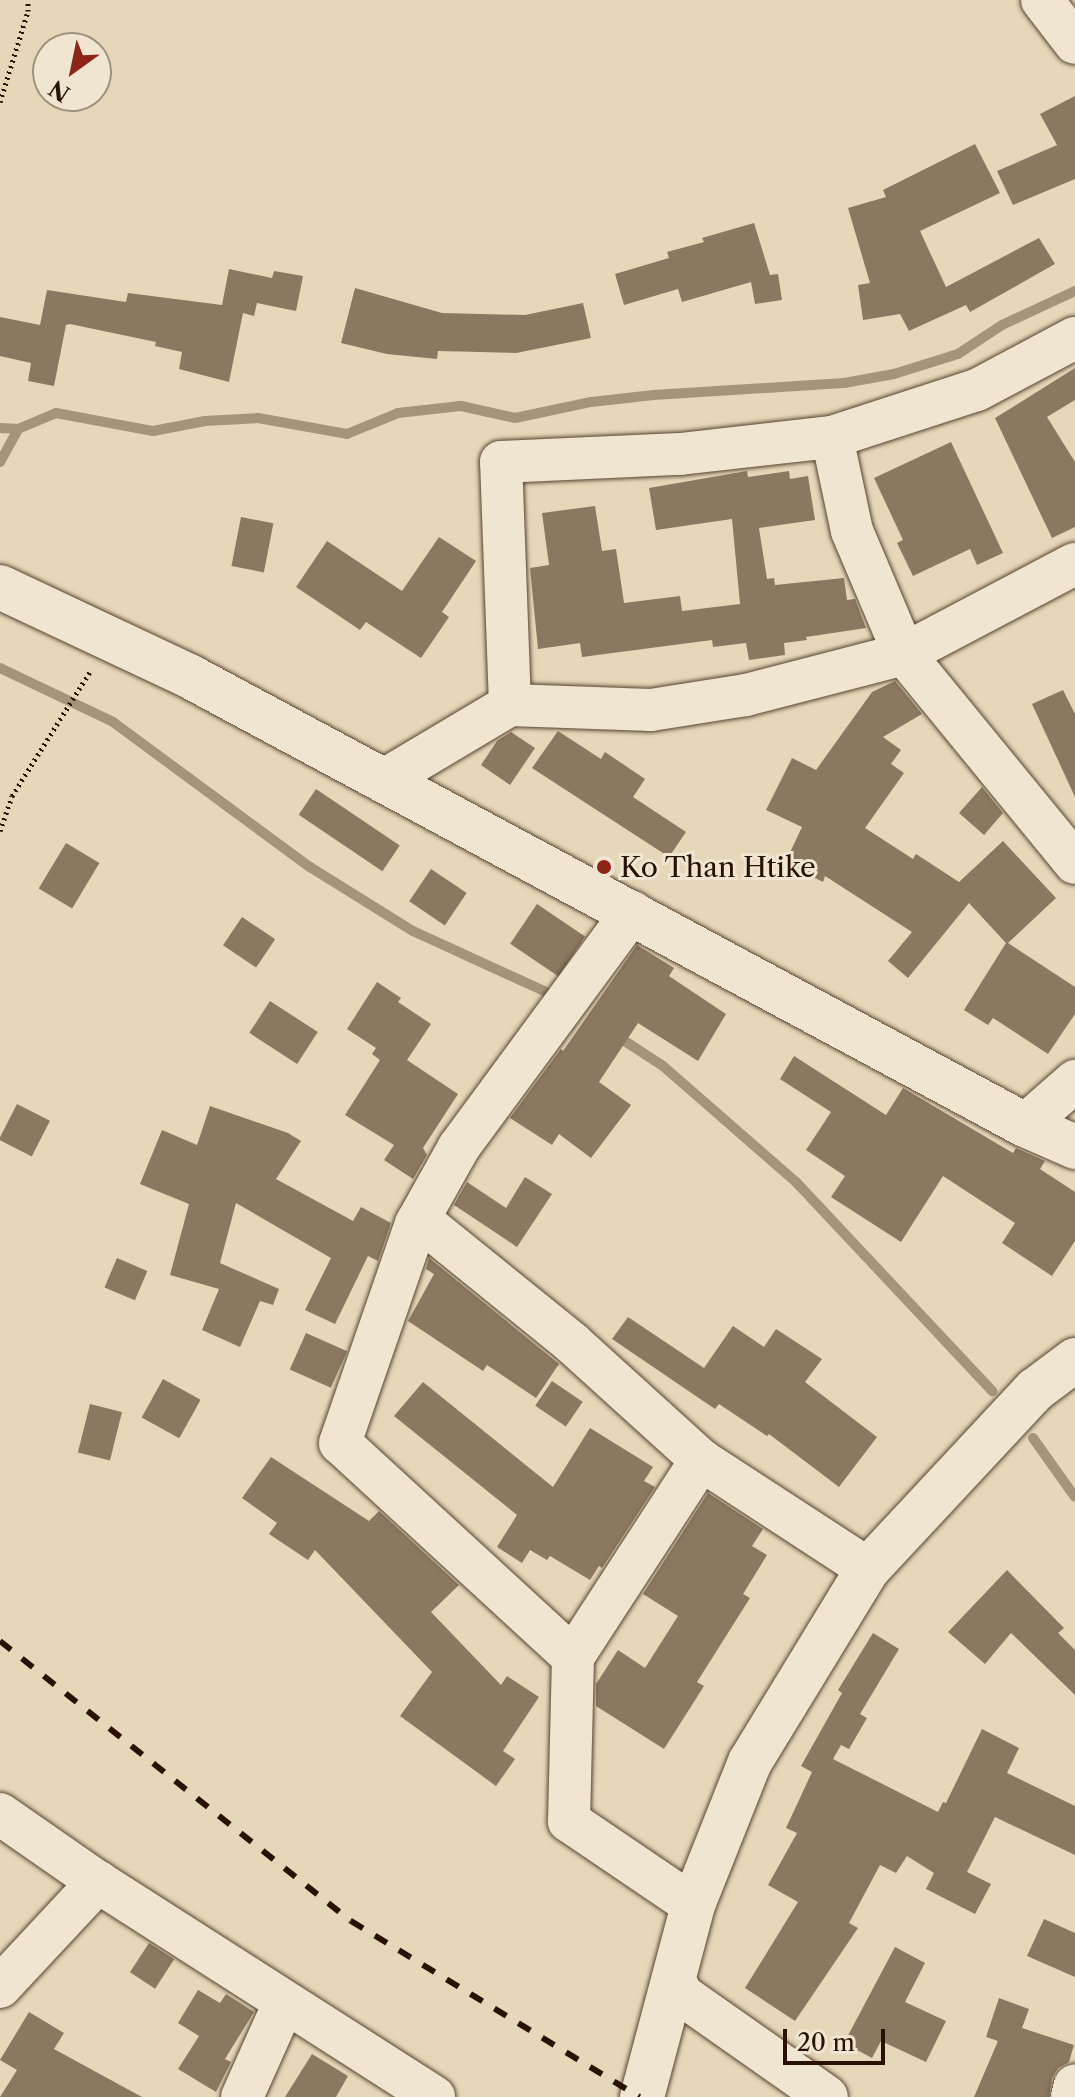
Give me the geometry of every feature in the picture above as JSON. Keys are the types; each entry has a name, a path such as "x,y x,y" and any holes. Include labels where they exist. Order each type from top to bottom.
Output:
{"street":[{"path":"1042,0 1075,43"},
{"path":"510,705 501,462 680,454 832,437 977,390 1075,338"},
{"path":"832,437 852,531 904,654 1075,863"},
{"path":"384,780 510,705 651,710 746,695 904,654 1075,564"},
{"path":"0,587 189,676 1025,1125 1075,1147"},
{"path":"573,1657 340,1443 419,1219 459,1147 632,912"},
{"path":"1025,1125 1075,1081"},
{"path":"419,1219 572,1343 701,1460 868,1569"},
{"path":"642,2097 693,1905 750,1762 868,1569 1035,1390 1075,1360"},
{"path":"693,1905 569,1821 573,1657 701,1460"},
{"path":"0,1814 284,2003 374,2081 434,2097"},
{"path":"0,1987 98,1882"},
{"path":"674,1979 682,1995 827,2097"},
{"path":"242,2097 284,2003"},
{"path":"1072,2097 1075,2085"}],"path":[{"path":"0,102 28,11 28,0"},
{"path":"0,831 12,796 111,639"}],"building":[{"path":"1075,96 1075,179 1013,205 997,171 1057,145 1040,114"},
{"path":"975,144 1000,193 920,231 946,287 1039,238 1055,264 970,312 966,305 909,331 900,314 863,320 858,285 870,283 848,208 886,197 883,190"},
{"path":"754,223 770,275 778,274 782,300 755,304 751,282 682,302 678,289 624,305 615,274 669,258 667,252 704,242 702,238"},
{"path":"229,269 272,278 274,271 303,276 296,311 257,303 254,316 243,313 229,382 179,369 182,352 155,346 156,342 70,324 66,325 54,386 28,381 31,363 0,356 0,317 40,325 47,290 126,302 128,293 222,305"},
{"path":"355,288 442,313 525,315 583,303 591,338 516,353 438,351 437,359 387,354 341,343"},
{"path":"1075,368 1075,400 1047,417 1075,462 1075,527 1052,538 995,418"},
{"path":"951,442 1003,553 977,565 970,549 913,576 897,543 903,540 874,478"},
{"path":"747,471 748,477 789,471 790,479 808,476 815,520 759,528 767,579 774,578 775,585 844,578 847,600 855,599 866,628 784,643 785,655 749,660 746,643 713,647 712,640 582,657 580,643 538,649 530,568 549,565 542,513 595,506 602,551 616,549 624,603 680,596 682,611 740,604 732,519 656,530 649,488"},
{"path":"241,517 273,523 264,572 231,566"},
{"path":"439,537 476,561 442,612 449,617 421,658 366,622 360,630 296,587 327,541 402,591"},
{"path":"895,681 922,714 883,737 901,750 891,764 904,773 865,828 913,859 916,854 959,882 1003,841 1056,898 1008,943 1075,987 1075,1014 1048,1054 993,1018 988,1025 964,1010 1006,943 969,903 908,978 888,961 912,932 825,876 823,882 785,863 802,827 766,810 792,758 816,770 872,692"},
{"path":"1063,690 1075,714 1075,797 1032,704"},
{"path":"558,731 601,759 605,752 645,779 633,797 686,832 669,857 532,768"},
{"path":"511,732 535,748 510,785 481,765 497,741"},
{"path":"982,787 1003,813 984,835 959,813"},
{"path":"316,789 400,845 382,871 299,815"},
{"path":"66,843 99,863 72,909 39,888"},
{"path":"431,869 467,893 445,925 409,901"},
{"path":"537,904 585,936 558,976 510,944"},
{"path":"242,917 275,939 256,968 223,945"},
{"path":"637,945 674,968 669,976 726,1014 698,1061 638,1023 599,1082 631,1105 591,1158 559,1134 552,1145 510,1118 561,1049 563,1051"},
{"path":"377,982 401,998 398,1002 431,1024 407,1060 458,1094 423,1148 427,1155 413,1179 384,1160 394,1145 345,1115 380,1060 372,1054 376,1048 347,1029"},
{"path":"270,1001 318,1032 297,1064 249,1033"},
{"path":"794,1056 886,1115 903,1088 1013,1153 1016,1148 1045,1161 1040,1169 1075,1192 1075,1241 1052,1276 1002,1243 1015,1223 943,1176 901,1242 831,1197 845,1176 806,1150 831,1112 780,1079"},
{"path":"17,1104 50,1121 32,1156 0,1140"},
{"path":"210,1106 288,1133 301,1141 276,1179 353,1221 361,1207 391,1223 378,1261 368,1256 335,1324 305,1310 331,1258 236,1203 220,1263 279,1289 273,1305 260,1301 240,1347 202,1330 219,1289 170,1275 189,1204 140,1184 162,1130 197,1145"},
{"path":"525,1177 552,1194 517,1247 454,1205 467,1182 506,1208"},
{"path":"117,1258 147,1271 135,1300 104,1287"},
{"path":"429,1258 559,1364 536,1398 487,1365 483,1371 408,1321 434,1274 426,1269"},
{"path":"628,1317 704,1368 733,1326 764,1347 776,1329 822,1359 805,1382 877,1437 839,1487 769,1434 767,1436 719,1404 715,1409 612,1339"},
{"path":"306,1333 347,1351 331,1388 290,1370"},
{"path":"163,1379 201,1400 179,1438 142,1417"},
{"path":"552,1381 583,1402 566,1427 535,1406"},
{"path":"423,1382 553,1487 590,1428 653,1467 644,1481 655,1487 602,1568 599,1566 590,1580 550,1556 547,1560 530,1550 522,1563 497,1547 517,1515 394,1416"},
{"path":"90,1404 122,1412 110,1460 78,1453"},
{"path":"271,1457 369,1521 379,1511 459,1585 431,1612 501,1685 507,1676 539,1697 503,1751 515,1759 496,1786 400,1716 432,1672 315,1550 308,1560 269,1534 277,1523 242,1498"},
{"path":"708,1493 763,1529 752,1546 767,1555 743,1594 750,1598 697,1682 704,1686 664,1749 596,1706 596,1684 618,1650 645,1668 678,1616 643,1594"},
{"path":"1007,1570 1064,1628 1058,1633 1075,1650 1075,1695 1011,1633 985,1664 948,1632"},
{"path":"873,1633 899,1649 860,1714 867,1718 849,1749 841,1745 833,1759 938,1812 943,1802 946,1803 982,1729 1019,1748 1007,1773 1075,1806 1075,1855 995,1817 967,1872 991,1884 975,1914 926,1889 934,1873 907,1856 896,1873 880,1865 849,1923 858,1928 795,2021 745,1988 798,1902 768,1885 797,1833 786,1828 812,1772 801,1766 842,1693 838,1690"},
{"path":"1044,1919 1075,1933 1075,1977 1027,1956"},
{"path":"149,1943 174,1959 155,1989 130,1972"},
{"path":"895,1947 925,1963 905,2002 946,2021 926,2062 881,2041 872,2058 844,2043"},
{"path":"198,1990 220,2003 226,1994 254,2012 225,2059 231,2062 216,2092 178,2069 199,2036 178,2023"},
{"path":"999,1998 1029,2009 1022,2028 1074,2045 1069,2062 1058,2068 1052,2078 1049,2097 974,2097 998,2041 986,2037"},
{"path":"29,2012 64,2033 54,2049 142,2097 0,2097 17,2070 0,2060"},
{"path":"312,2054 348,2076 336,2097 285,2097"}],"waterway":[{"path":"0,428 18,429 56,413 153,431 205,421 258,418 347,434 398,413 461,406 515,418 591,402 654,395 844,383 894,374 958,354 1002,325 1075,291"},
{"path":"0,462 18,429"},
{"path":"0,668 113,722 310,867 413,931 557,997"},
{"path":"617,1036 663,1066 796,1182 992,1391"},
{"path":"1033,1438 1075,1497"}],"railway":[{"path":"0,1641 351,1921 639,2097"}],"place":[{"name":"Ko Than Htike","path":"604,867"}]}
